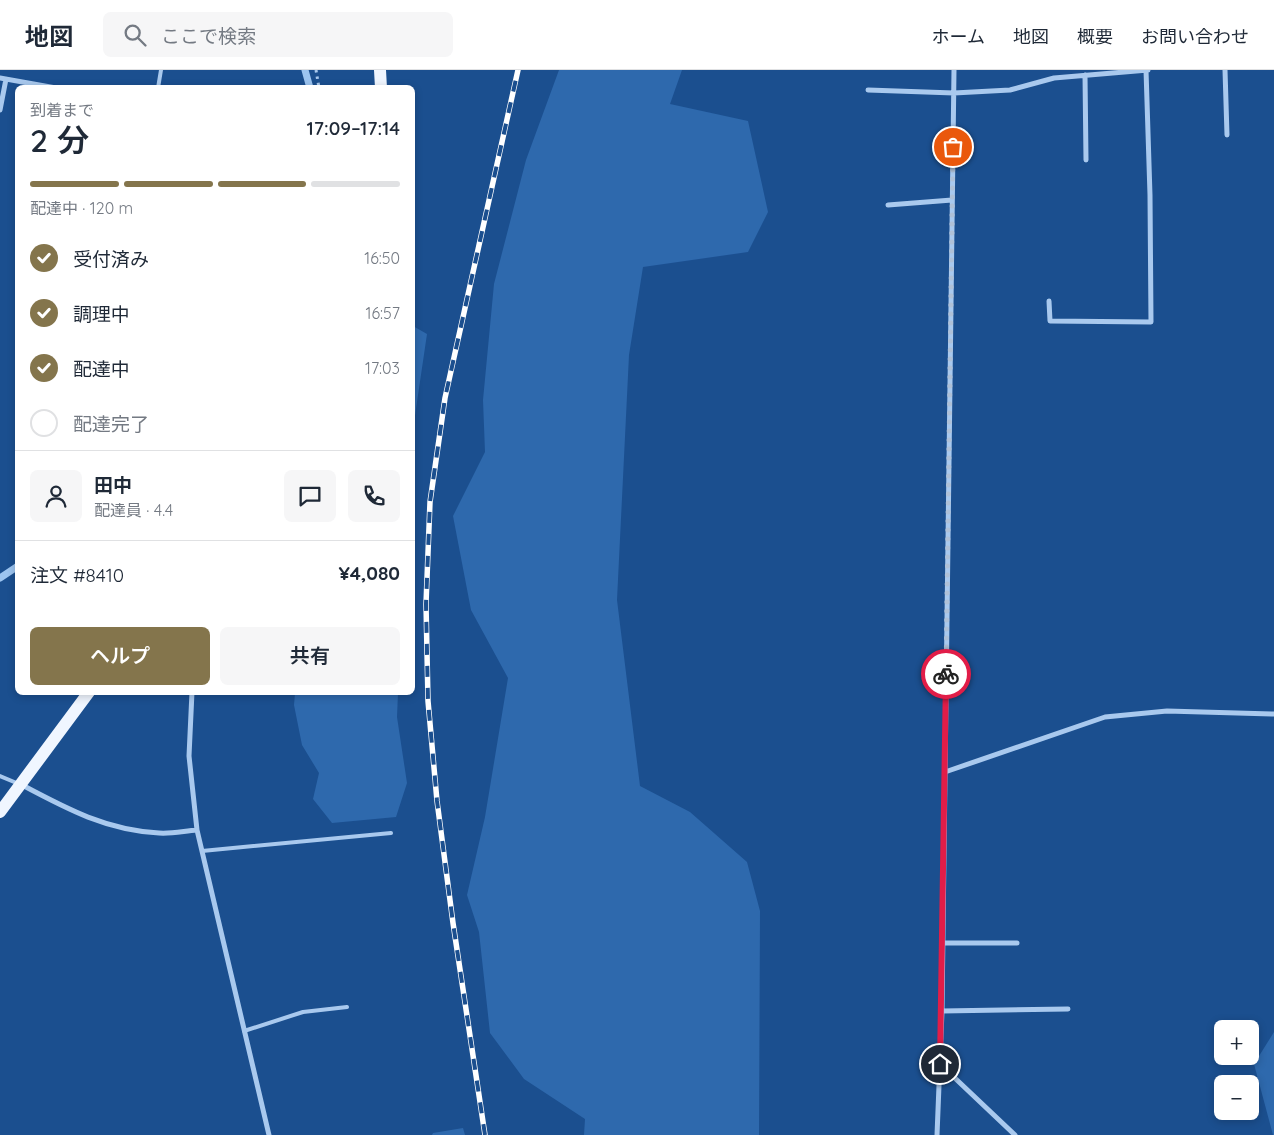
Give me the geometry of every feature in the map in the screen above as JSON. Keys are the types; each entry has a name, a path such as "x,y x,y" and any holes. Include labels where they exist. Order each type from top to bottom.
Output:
{"main road":[{"path":"380,70 380,85"},
{"path":"0,812 87,695"}],"street":[{"path":"938,1135 942,1011 954,70"},
{"path":"868,90 954,94 1010,90 1054,78 1147,70 1151,322 1050,321 1049,301"},
{"path":"1225,70 1227,135"},
{"path":"1085,75 1086,160"},
{"path":"0,110 3,78 40,85"},
{"path":"888,205 952,200"},
{"path":"192,695 190,756 197,830 269,1135"},
{"path":"945,772 1105,717 1167,711 1274,714"},
{"path":"21,785 72,812 106,824 159,833 197,830"},
{"path":"943,943 1017,943"},
{"path":"942,1011 1068,1009"},
{"path":"940,1064 1015,1135"}],"lane":[{"path":"158,85 161,70"},
{"path":"0,776 21,785"},
{"path":"202,851 390,833"},
{"path":"244,1031 303,1012 347,1007"}],"path":[{"path":"316,70 318,85"}],"shaded area":[{"path":"559,70 682,70 670,104 748,121 768,212 748,252 643,267 629,355 617,600 640,786 690,812 747,862 760,911 759,1135 584,1135 585,1119 524,1079 490,1033 479,932 467,895 485,817 508,678 471,610 453,516 485,452 483,400 494,284 526,160"},
{"path":"415,327 427,334 415,415"},
{"path":"295,695 398,695 397,717 407,783 396,817 332,823 313,799 319,773 302,745 294,705"},
{"path":"1274,1032 1274,1135 1259,1083 1259,1075 1257,1075 1254,1065 1259,1065 1259,1056"},
{"path":"463,1128 465,1135 432,1135 433,1133"}],"waterway":[{"path":"305,70 309,85"},
{"path":"0,578 15,568"}],"railway":[{"path":"485,1135 453,923 437,801 428,701 426,604 430,502 445,398 518,70"}],"way so far":[{"path":"946,674 953,147"}],"route":[{"path":"940,1064 946,674"}]}
